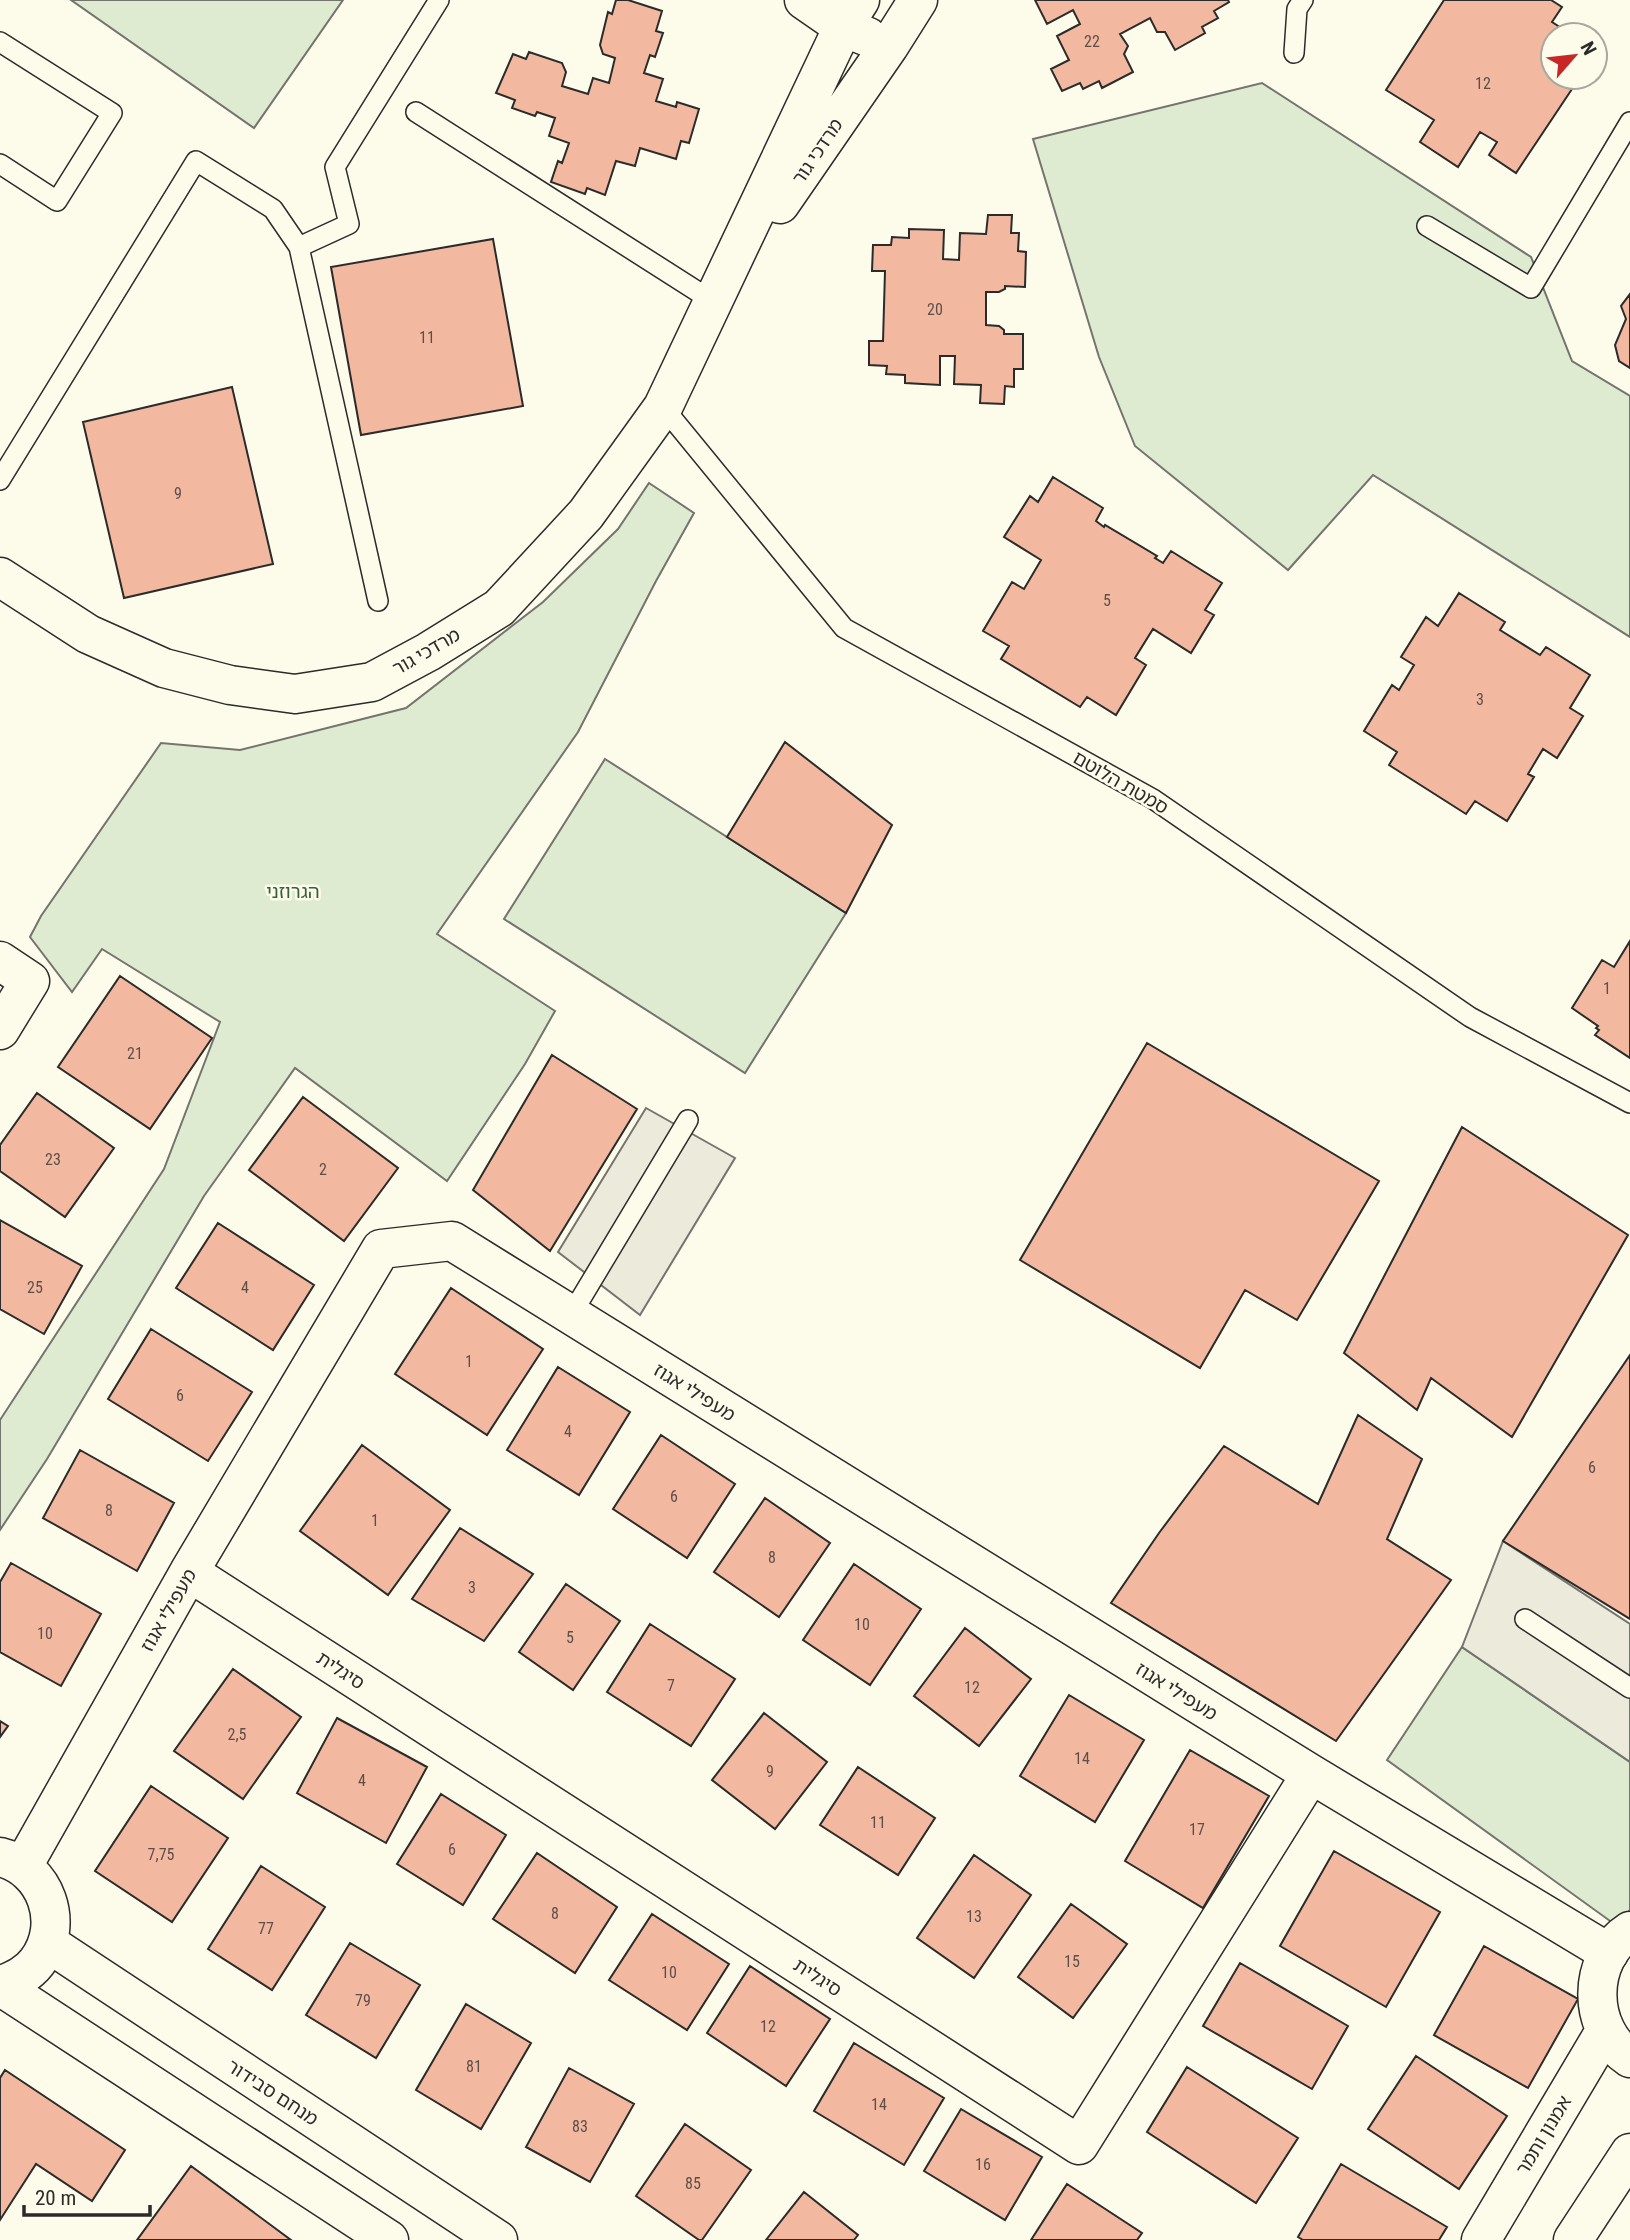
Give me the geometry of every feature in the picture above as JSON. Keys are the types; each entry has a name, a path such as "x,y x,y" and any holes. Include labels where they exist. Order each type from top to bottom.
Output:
{"street":[{"path":"804,0 852,13 889,46"},
{"name":"מרדכי גור","path":"714,302 918,0"},
{"name":"מרדכי גור","path":"0,577 88,634 164,668 230,685 295,694 372,682 428,652 499,608 586,514 663,407 852,13"},
{"path":"0,961 30,981 0,1030"},
{"name":"מעפילי אגוז","path":"11,1862 189,1572 381,1250 452,1241 1311,1774 1619,1942"},
{"name":"סיגלית","path":"189,1572 1079,2144 1311,1774"},
{"path":"0,1986 21,1977 37,1963 48,1943 51,1922 48,1901 38,1881 11,1862"},
{"path":"1617,2045 1597,2005 1598,1977 1619,1942"},
{"name":"מנחם סבידור","path":"48,1943 498,2240"},
{"path":"0,1986 389,2240"},
{"name":"אמנון ותמר","path":"1481,2240 1617,2045"},
{"path":"1573,2240 1630,2153"}],"lane":[{"path":"299,247 349,224 335,167 439,0"},
{"path":"1294,53 1297,9 1303,0"},
{"path":"0,41 112,113 57,201 0,164"},
{"path":"416,112 714,302"},
{"path":"1427,226 1531,288 1630,122"},
{"path":"0,480 196,161 273,209 299,247 378,601"},
{"name":"סמטת הלוטם","path":"663,407 844,628 1153,799 1470,1017 1630,1103"},
{"path":"571,1315 688,1120"},
{"path":"1525,1619 1630,1688"}],"green space":[{"path":"71,0 343,0 254,128"},
{"path":"1262,83 1531,257 1572,361 1630,396 1630,637 1373,475 1288,570 1135,446 1099,357 1033,139"},
{"name":"הגרוזני","path":"649,483 694,513 578,732 437,934 555,1011 525,1064 447,1181 295,1068 204,1196 47,1459 0,1530 0,1420 164,1169 220,1022 102,949 72,992 30,937 41,916 161,743 240,750 406,708 543,602 618,529"},
{"path":"605,759 846,913 745,1073 504,919"},
{"path":"1462,1647 1630,1762 1630,1910 1617,1926 1387,1760"}],"shaded area":[{"path":"646,1108 735,1158 640,1315 558,1252"},
{"path":"1503,1541 1630,1624 1630,1762 1462,1647"}],"building":[{"path":"616,0 628,0 662,11 656,31 663,33 655,57 650,55 644,73 663,79 656,101 676,107 677,102 699,109 689,143 681,141 676,159 640,148 635,166 616,161 605,195 587,188 585,194 551,182 558,161 562,163 569,143 549,136 555,118 537,112 535,116 512,108 515,100 496,93 513,54 526,59 529,52 562,63 566,72 562,86 588,94 593,78 609,83 615,58 603,54 600,45 608,12 612,14"},
{"path":"1035,0 1229,2 1214,11 1218,18 1202,27 1205,33 1175,50 1165,32 1157,32 1150,18 1120,34 1128,46 1124,54 1133,72 1102,88 1099,81 1083,89 1080,83 1062,91 1051,69 1069,60 1057,36 1080,24 1073,10 1047,24"},
{"path":"1444,0 1551,0 1562,7 1553,21 1539,21 1539,91 1571,91 1516,173 1489,155 1497,142 1480,132 1458,167 1420,142 1434,120 1386,90"},
{"path":"988,215 1012,215 1011,233 1019,233 1018,251 1026,252 1025,287 1005,286 1005,289 999,292 986,292 986,325 999,326 1004,330 1004,334 1023,334 1023,369 1014,369 1014,387 1005,386 1004,404 980,403 981,385 954,384 955,356 940,356 940,385 905,383 905,375 886,374 887,366 869,365 869,341 883,341 885,271 872,271 873,245 891,245 892,237 909,238 909,229 944,230 943,259 959,260 960,233 986,234"},
{"path":"493,239 523,406 361,435 331,267"},
{"path":"1630,294 1630,368 1619,361 1615,345 1626,319 1621,306"},
{"path":"232,387 273,564 124,598 83,422"},
{"path":"1053,477 1103,508 1096,521 1104,527 1105,525 1157,556 1155,558 1163,563 1171,551 1222,583 1205,610 1214,615 1191,653 1153,629 1135,658 1146,665 1116,715 1087,697 1080,707 1001,659 1009,646 983,631 1012,582 1024,589 1041,560 1004,537 1030,496 1038,502"},
{"path":"1459,593 1505,622 1500,630 1540,655 1546,647 1590,675 1570,708 1583,716 1557,758 1543,749 1528,774 1534,777 1507,821 1475,801 1466,814 1389,765 1397,752 1364,731 1392,685 1399,690 1414,665 1401,657 1426,617 1438,626"},
{"path":"785,742 892,825 846,913 727,837"},
{"path":"1630,941 1630,1058 1595,1035 1599,1030 1596,1028 1598,1026 1572,1008 1602,960 1614,967"},
{"path":"120,976 212,1038 150,1129 58,1067"},
{"path":"1147,1043 1379,1181 1297,1320 1245,1290 1200,1368 1020,1260"},
{"path":"552,1055 637,1109 550,1251 473,1190"},
{"path":"37,1093 114,1148 65,1217 0,1171 0,1145"},
{"path":"303,1097 398,1168 344,1241 249,1170"},
{"path":"1462,1127 1628,1235 1512,1437 1431,1378 1417,1410 1344,1353"},
{"path":"0,1220 82,1266 44,1334 0,1309"},
{"path":"218,1223 314,1285 273,1350 176,1288"},
{"path":"451,1288 543,1349 487,1435 395,1374"},
{"path":"151,1329 252,1392 208,1461 108,1399"},
{"path":"1630,1355 1630,1619 1503,1541"},
{"path":"558,1367 630,1412 579,1495 507,1450"},
{"path":"1358,1415 1422,1459 1387,1539 1451,1580 1336,1741 1111,1603 1224,1446 1318,1504"},
{"path":"661,1435 735,1484 687,1558 613,1509"},
{"path":"362,1445 450,1510 388,1595 300,1531"},
{"path":"80,1450 174,1503 137,1571 43,1518"},
{"path":"765,1498 830,1543 779,1617 714,1572"},
{"path":"460,1528 533,1574 484,1641 412,1599"},
{"path":"11,1563 101,1614 61,1686 0,1652 0,1582"},
{"path":"854,1564 921,1609 870,1685 803,1640"},
{"path":"566,1584 620,1621 573,1690 519,1652"},
{"path":"650,1624 735,1679 691,1746 607,1692"},
{"path":"965,1628 1031,1679 979,1746 914,1696"},
{"path":"233,1669 301,1717 243,1799 174,1751"},
{"path":"1069,1695 1144,1740 1095,1822 1020,1776"},
{"path":"764,1713 827,1762 775,1829 712,1780"},
{"path":"337,1718 427,1767 386,1843 297,1793"},
{"path":"0,1721 8,1726 0,1737"},
{"path":"1190,1750 1269,1796 1203,1908 1125,1861"},
{"path":"858,1767 935,1818 898,1875 820,1825"},
{"path":"151,1786 228,1838 172,1922 95,1871"},
{"path":"441,1794 506,1835 463,1905 397,1864"},
{"path":"1334,1851 1440,1912 1386,2007 1280,1946"},
{"path":"537,1853 617,1907 575,1973 493,1919"},
{"path":"974,1855 1031,1895 974,1978 917,1938"},
{"path":"261,1866 325,1907 272,1990 208,1949"},
{"path":"1071,1904 1127,1944 1073,2018 1018,1977"},
{"path":"652,1914 729,1964 687,2030 609,1980"},
{"path":"350,1943 420,1985 376,2058 306,2015"},
{"path":"1484,1946 1578,1999 1528,2088 1434,2035"},
{"path":"1240,1963 1348,2026 1312,2089 1203,2026"},
{"path":"750,1966 830,2019 786,2086 707,2033"},
{"path":"466,2004 531,2043 481,2129 416,2090"},
{"path":"854,2043 944,2098 904,2165 814,2111"},
{"path":"1416,2056 1507,2116 1459,2189 1368,2129"},
{"path":"1187,2067 1298,2138 1256,2203 1147,2132"},
{"path":"569,2068 634,2104 590,2182 526,2147"},
{"path":"5,2070 125,2150 92,2201 36,2164 0,2220 0,2078"},
{"path":"961,2109 1042,2157 1005,2220 924,2171"},
{"path":"685,2124 751,2170 702,2240 636,2196"},
{"path":"1341,2164 1447,2227 1439,2240 1303,2240 1298,2237"},
{"path":"191,2166 291,2240 137,2240"},
{"path":"1067,2184 1142,2233 1137,2240 1031,2240"},
{"path":"804,2192 858,2235 854,2240 766,2240"}]}
